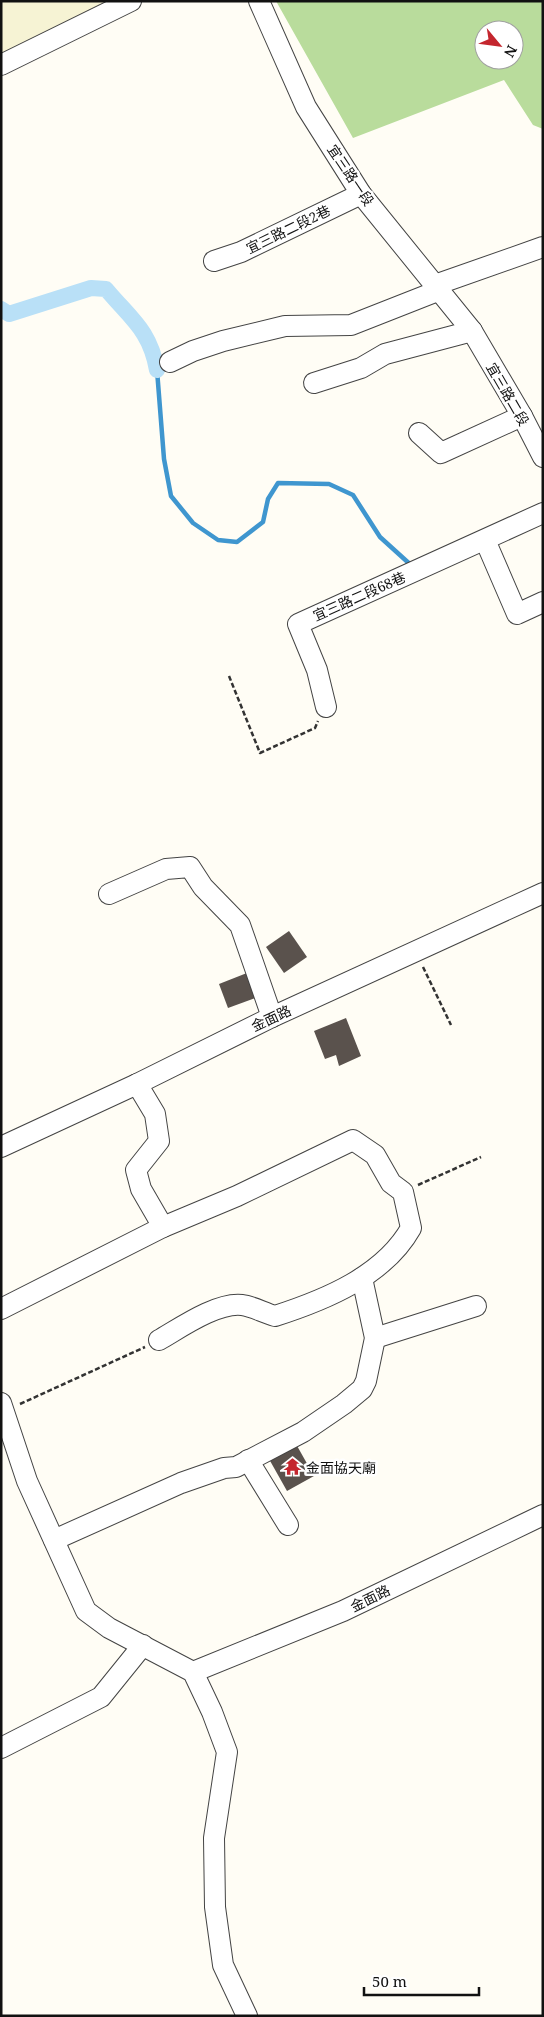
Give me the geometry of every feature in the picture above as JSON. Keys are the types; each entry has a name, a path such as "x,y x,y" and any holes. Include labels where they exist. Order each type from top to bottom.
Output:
{"street":[{"path":"1,65 131,1"},
{"name":"宜三路一段","path":"259,1 306,107 361,194 472,331"},
{"name":"宜三路二段2巷","path":"214,261 241,252 361,194"},
{"path":"170,362 216,344 285,326 352,325 438,288 543,247"},
{"path":"314,384 361,368 385,354 472,331"},
{"name":"宜三路二段","path":"472,331 532,425 543,457"},
{"path":"419,433 441,452 532,425"},
{"name":"宜三路二段68巷","path":"326,707 317,670 298,624 543,513"},
{"path":"485,540 517,614 543,602"},
{"path":"109,894 166,870 190,867 203,888 234,916 240,925 272,1017"},
{"name":"金面路","path":"1,1147 137,1084 272,1017 543,893"},
{"path":"137,1084 155,1114 159,1141 136,1170 141,1189 163,1227"},
{"path":"1,1309 163,1227 237,1196 353,1140 375,1155 391,1183 403,1192 411,1228 402,1245 362,1278 307,1304 275,1316 244,1305 231,1305 192,1320 159,1340"},
{"path":"54,1540 181,1483 224,1468 236,1467 313,1426 362,1389 366,1381 376,1338 362,1278"},
{"path":"376,1338 476,1306"},
{"path":"3,1407 28,1481 86,1611 110,1628 193,1672 227,1752 214,1838 215,1906 223,1965 247,2016"},
{"path":"248,1460 288,1524"},
{"name":"金面路","path":"193,1672 343,1611 543,1514"},
{"path":"1,1748 101,1697 143,1645"}],"path":[{"path":"229,676 260,753 314,728 326,707"},
{"path":"416,952 451,1026"},
{"path":"403,1192 480,1157"},
{"path":"3,1407 159,1340"}],"shaded area":[{"path":"1,1 114,1 1,55"}],"green space":[{"path":"276,1 543,1 543,129 533,125 504,80 353,138"}],"building":[{"path":"289,931 307,957 284,973 266,947"},
{"path":"252,971 261,996 228,1008 219,984"},
{"path":"346,1018 361,1056 339,1066 336,1055 325,1059 314,1031"},
{"name":"金面協天廟","path":"296,1444 314,1476 287,1491 269,1459"}],"waterway":[{"path":"1,309 9,314 91,288 106,289 144,335 150,345 157,370"},
{"path":"157,370 164,459 171,496 193,523 218,540 237,542 263,522 268,499 278,483 329,484 353,495 380,537 412,566"}],"place":[{"name":"金面協天廟","path":"292,1467"}]}
